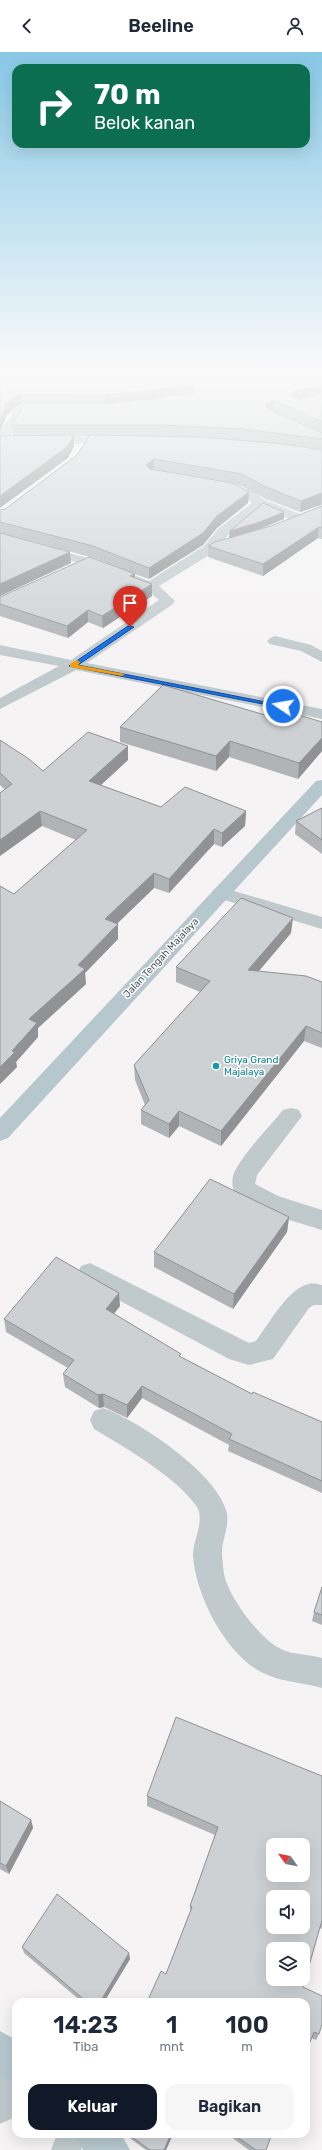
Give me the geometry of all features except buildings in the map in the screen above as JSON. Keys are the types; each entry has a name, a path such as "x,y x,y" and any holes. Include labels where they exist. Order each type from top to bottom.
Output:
{"main road":[{"name":"Jalan Tengah Majalaya","path":"0,1132 322,784"},
{"path":"0,2050 12,2062"},
{"path":"98,2138 111,2150"}],"street":[{"path":"211,485 236,490 260,503 300,519"},
{"path":"209,549 223,532 260,503"},
{"path":"279,528 315,513"},
{"path":"150,586 209,549 251,538"},
{"path":"0,539 62,553 88,562 150,586 168,601 166,604 72,666 0,704"},
{"path":"66,572 88,562"},
{"path":"275,641 306,648 322,657"},
{"path":"0,650 72,666 322,714"},
{"path":"221,893 322,923"},
{"path":"291,1116 246,1172 243,1183 245,1189 256,1197 322,1220"},
{"path":"90,1273 238,1351 249,1354 264,1351 300,1301 310,1294 322,1295"},
{"path":"103,1420 160,1455 206,1498 212,1508 213,1514 213,1526 208,1549 210,1579 219,1601 253,1647 270,1660 290,1667 307,1668 322,1673"},
{"path":"0,2104 12,2087"}],"lane":[{"path":"66,2150 70,2138"}],"slow traffic":[{"path":"77,662 72,666 122,674"}],"place":[{"name":"Griya Grand Majalaya","path":"216,1066"}],"route":[{"path":"130,627 72,666 174,684 283,706"}]}
